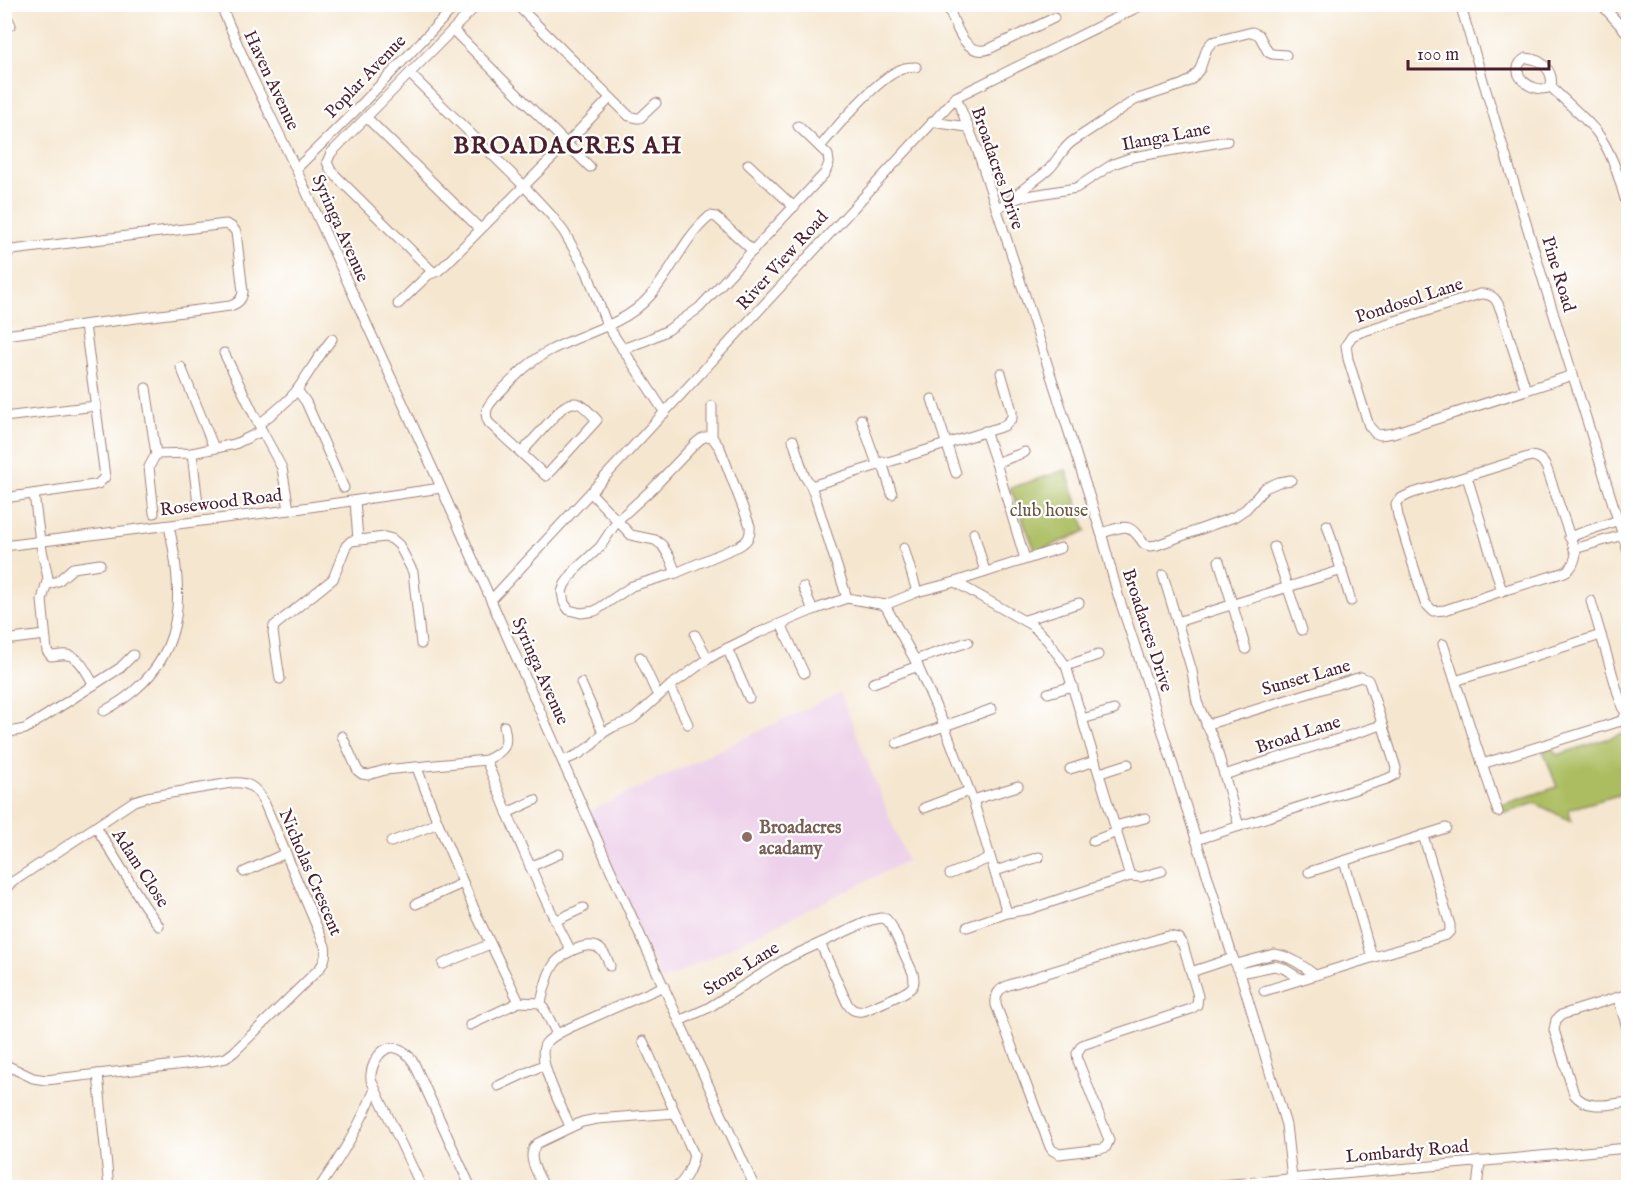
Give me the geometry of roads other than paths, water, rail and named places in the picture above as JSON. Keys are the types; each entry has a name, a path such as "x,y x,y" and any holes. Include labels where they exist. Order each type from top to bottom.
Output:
{"street":[{"name":"Haven Avenue","path":"220,4 296,169"},
{"name":"Poplar Avenue","path":"296,169 457,4"},
{"path":"433,272 338,179 328,167 328,159 331,153 478,4"},
{"path":"516,4 629,116 637,118 644,116 656,103"},
{"path":"947,4 964,40 973,50 981,52 1054,18"},
{"name":"River View Road","path":"491,600 956,97 1144,4"},
{"name":"Pine Road","path":"1460,4 1544,285 1629,552"},
{"path":"1601,4 1629,34"},
{"path":"4,12 11,25"},
{"path":"453,30 590,167"},
{"name":"Ilanga Lane","path":"996,209 1011,200 1049,169 1071,142 1130,103 1191,80 1203,63 1209,45 1217,40 1252,32 1259,35 1268,52 1286,55"},
{"path":"820,147 876,86 899,70 916,67"},
{"path":"410,74 551,215 578,253 592,281 607,325 665,412"},
{"path":"1551,87 1603,142 1614,164 1629,209"},
{"name":"Broadacres Drive","path":"956,97 977,149 1237,965 1286,1125 1292,1178"},
{"path":"398,304 421,280 446,264 610,98"},
{"path":"367,118 480,229"},
{"path":"932,122 968,127"},
{"path":"622,349 647,340 681,322 714,293 828,168 828,155 798,126"},
{"name":"Ilanga Lane","path":"1011,200 1071,190 1113,164 1140,155 1227,141"},
{"path":"748,164 794,207"},
{"name":"Syringa Avenue","path":"296,169 755,1188"},
{"path":"522,452 568,403 575,402 581,405 597,420 546,476 489,423 486,417 487,407 515,377 550,350 626,316 646,301 661,284 691,236 710,216 716,217 753,251"},
{"path":"4,251 221,223 229,224 234,229 243,292 239,302 230,306 4,335"},
{"name":"Pondosol Lane","path":"1526,390 1498,303 1494,297 1486,294 1361,332 1352,336 1346,345 1348,359 1370,426 1375,433 1380,435 1428,423 1573,375"},
{"path":"4,498 94,485 105,477 85,325"},
{"path":"156,454 192,453 235,444 260,428 297,390 332,339"},
{"path":"224,353 260,428 279,460 284,473 289,510"},
{"path":"181,367 214,448"},
{"path":"811,486 1004,426 1012,418 1012,411 1001,373"},
{"path":"146,388 156,454 149,467 154,513"},
{"path":"297,390 309,409 345,488"},
{"path":"932,399 956,473"},
{"path":"4,417 96,406"},
{"path":"712,406 712,437 720,448 750,526 748,540 740,546 676,573 632,586 595,611 581,613 569,610 562,596 565,584 576,568 600,547 618,520 652,489 698,441 712,437"},
{"path":"861,419 892,494"},
{"path":"985,431 1025,560"},
{"path":"793,440 804,475 811,486 847,598"},
{"path":"996,463 1025,452"},
{"path":"192,453 198,504"},
{"path":"1531,456 1540,458 1548,472 1576,554 1575,560 1570,569 1566,571 1436,612 1425,603 1396,504 1400,499 1410,495 1467,477 1531,456"},
{"path":"1467,477 1502,591"},
{"path":"1101,533 1126,527 1137,532 1144,544 1157,545 1234,517 1246,509 1265,488 1291,480"},
{"name":"Rosewood Road","path":"4,546 170,526 441,488"},
{"path":"591,493 631,535 659,542 665,549 676,573"},
{"path":"34,494 40,541 48,578 42,597 48,654 67,655 76,659 94,685"},
{"path":"355,501 358,539"},
{"path":"1569,537 1619,520"},
{"path":"1327,525 1351,601"},
{"path":"104,711 127,696 146,679 159,663 170,641 176,618 178,593 170,526"},
{"path":"975,533 985,572"},
{"path":"1574,549 1623,536"},
{"path":"280,679 274,626 333,579 346,546 358,539 389,538 399,545 414,572 422,644"},
{"path":"1274,547 1302,630"},
{"path":"904,548 917,592"},
{"path":"563,761 592,745 603,733 633,719 670,686 708,659 727,648 813,610 847,598 885,605 917,592 1061,548"},
{"path":"1219,561 1246,649"},
{"path":"46,585 58,581 74,568 100,564"},
{"path":"1177,622 1342,570"},
{"path":"1163,575 1192,671 1195,694 1215,743 1239,826"},
{"path":"955,582 1039,630 1066,666 1130,876"},
{"path":"803,587 813,610"},
{"path":"1482,764 1621,721 1628,715 1622,707 1591,601"},
{"path":"1025,620 1079,603"},
{"path":"885,605 916,663 944,725 971,796 1007,914"},
{"path":"781,624 804,674"},
{"path":"4,640 45,635"},
{"path":"695,635 708,659"},
{"path":"1455,681 1601,635"},
{"path":"873,683 968,642"},
{"path":"1443,644 1498,812"},
{"path":"727,648 749,698"},
{"path":"4,733 25,729 120,668 133,655"},
{"path":"1066,666 1098,656"},
{"path":"640,657 658,696"},
{"name":"Sunset Lane","path":"1196,840 1392,777 1396,772 1396,764 1370,685 1368,680 1361,677 1206,724"},
{"path":"581,683 603,733"},
{"path":"670,686 688,724"},
{"path":"1048,693 1073,686"},
{"path":"897,743 992,708"},
{"path":"1082,719 1113,710"},
{"name":"Broad Lane","path":"1224,775 1382,724"},
{"path":"342,736 356,768 362,774 368,775 385,770 486,760 505,747 507,739 504,726"},
{"path":"486,760 530,867 571,951"},
{"path":"1071,769 1095,761"},
{"path":"1100,773 1128,764"},
{"path":"417,768 463,883 519,1002"},
{"name":"Nicholas Crescent","path":"4,891 11,883 140,798 231,783 244,783 252,786 260,794 325,946 325,959 320,968 226,1058 42,1080 4,1064"},
{"path":"924,808 1018,786"},
{"path":"507,813 535,800"},
{"path":"1093,841 1145,818"},
{"path":"392,842 438,823"},
{"name":"Adam Close","path":"96,827 159,926"},
{"path":"1309,872 1446,828"},
{"path":"1264,991 1446,935 1450,931 1450,925 1423,835"},
{"path":"244,872 286,853"},
{"path":"530,867 559,854"},
{"path":"995,871 1039,857"},
{"path":"950,874 990,858"},
{"path":"1344,861 1372,957"},
{"path":"968,927 1130,876 1141,877 1162,871"},
{"path":"416,904 463,883"},
{"path":"555,921 583,908"},
{"name":"Stone Lane","path":"679,1021 708,1008 784,960 820,943 871,920 881,918 886,919 891,925 913,973 912,987 906,992 863,1011 852,1010 820,943"},
{"path":"1164,937 1175,937 1181,941 1191,972 1199,999 1197,1005 1093,1040 1078,1049 1078,1061 1109,1140 1104,1149 1055,1153 1050,1148 996,1005 997,992 1010,985 1164,937"},
{"path":"443,964 490,944"},
{"path":"557,1034 541,1003 554,965 571,951 594,946 604,954 610,966"},
{"path":"1191,972 1237,965 1274,954 1294,960 1315,975"},
{"path":"1237,965 1274,966 1283,968 1301,979"},
{"path":"570,1126 543,1065 544,1045 557,1034 664,986"},
{"path":"1629,994 1561,1015 1556,1020 1554,1030 1574,1094 1578,1100 1586,1105 1629,1102"},
{"path":"1618,998 1629,1031"},
{"path":"470,1025 519,1002 541,1003"},
{"path":"643,1041 694,1155 685,1178 680,1185 674,1188"},
{"path":"422,1188 370,1074 374,1063 384,1050 390,1047 410,1056 471,1188"},
{"path":"498,1086 543,1065"},
{"path":"98,1074 109,1188"},
{"path":"319,1188 360,1123 375,1089"},
{"path":"545,1188 532,1158 533,1148 538,1143 582,1122 675,1113"},
{"name":"Lombardy Road","path":"1189,1188 1629,1148"},
{"path":"1477,1188 1480,1161"}],"place":[{"name":"Broadacres acadamy","path":"747,837"}],"district":[{"name":"BROADACRES AH","path":"568,145"}],"park label":[{"name":"club house","path":"1049,510"}]}
